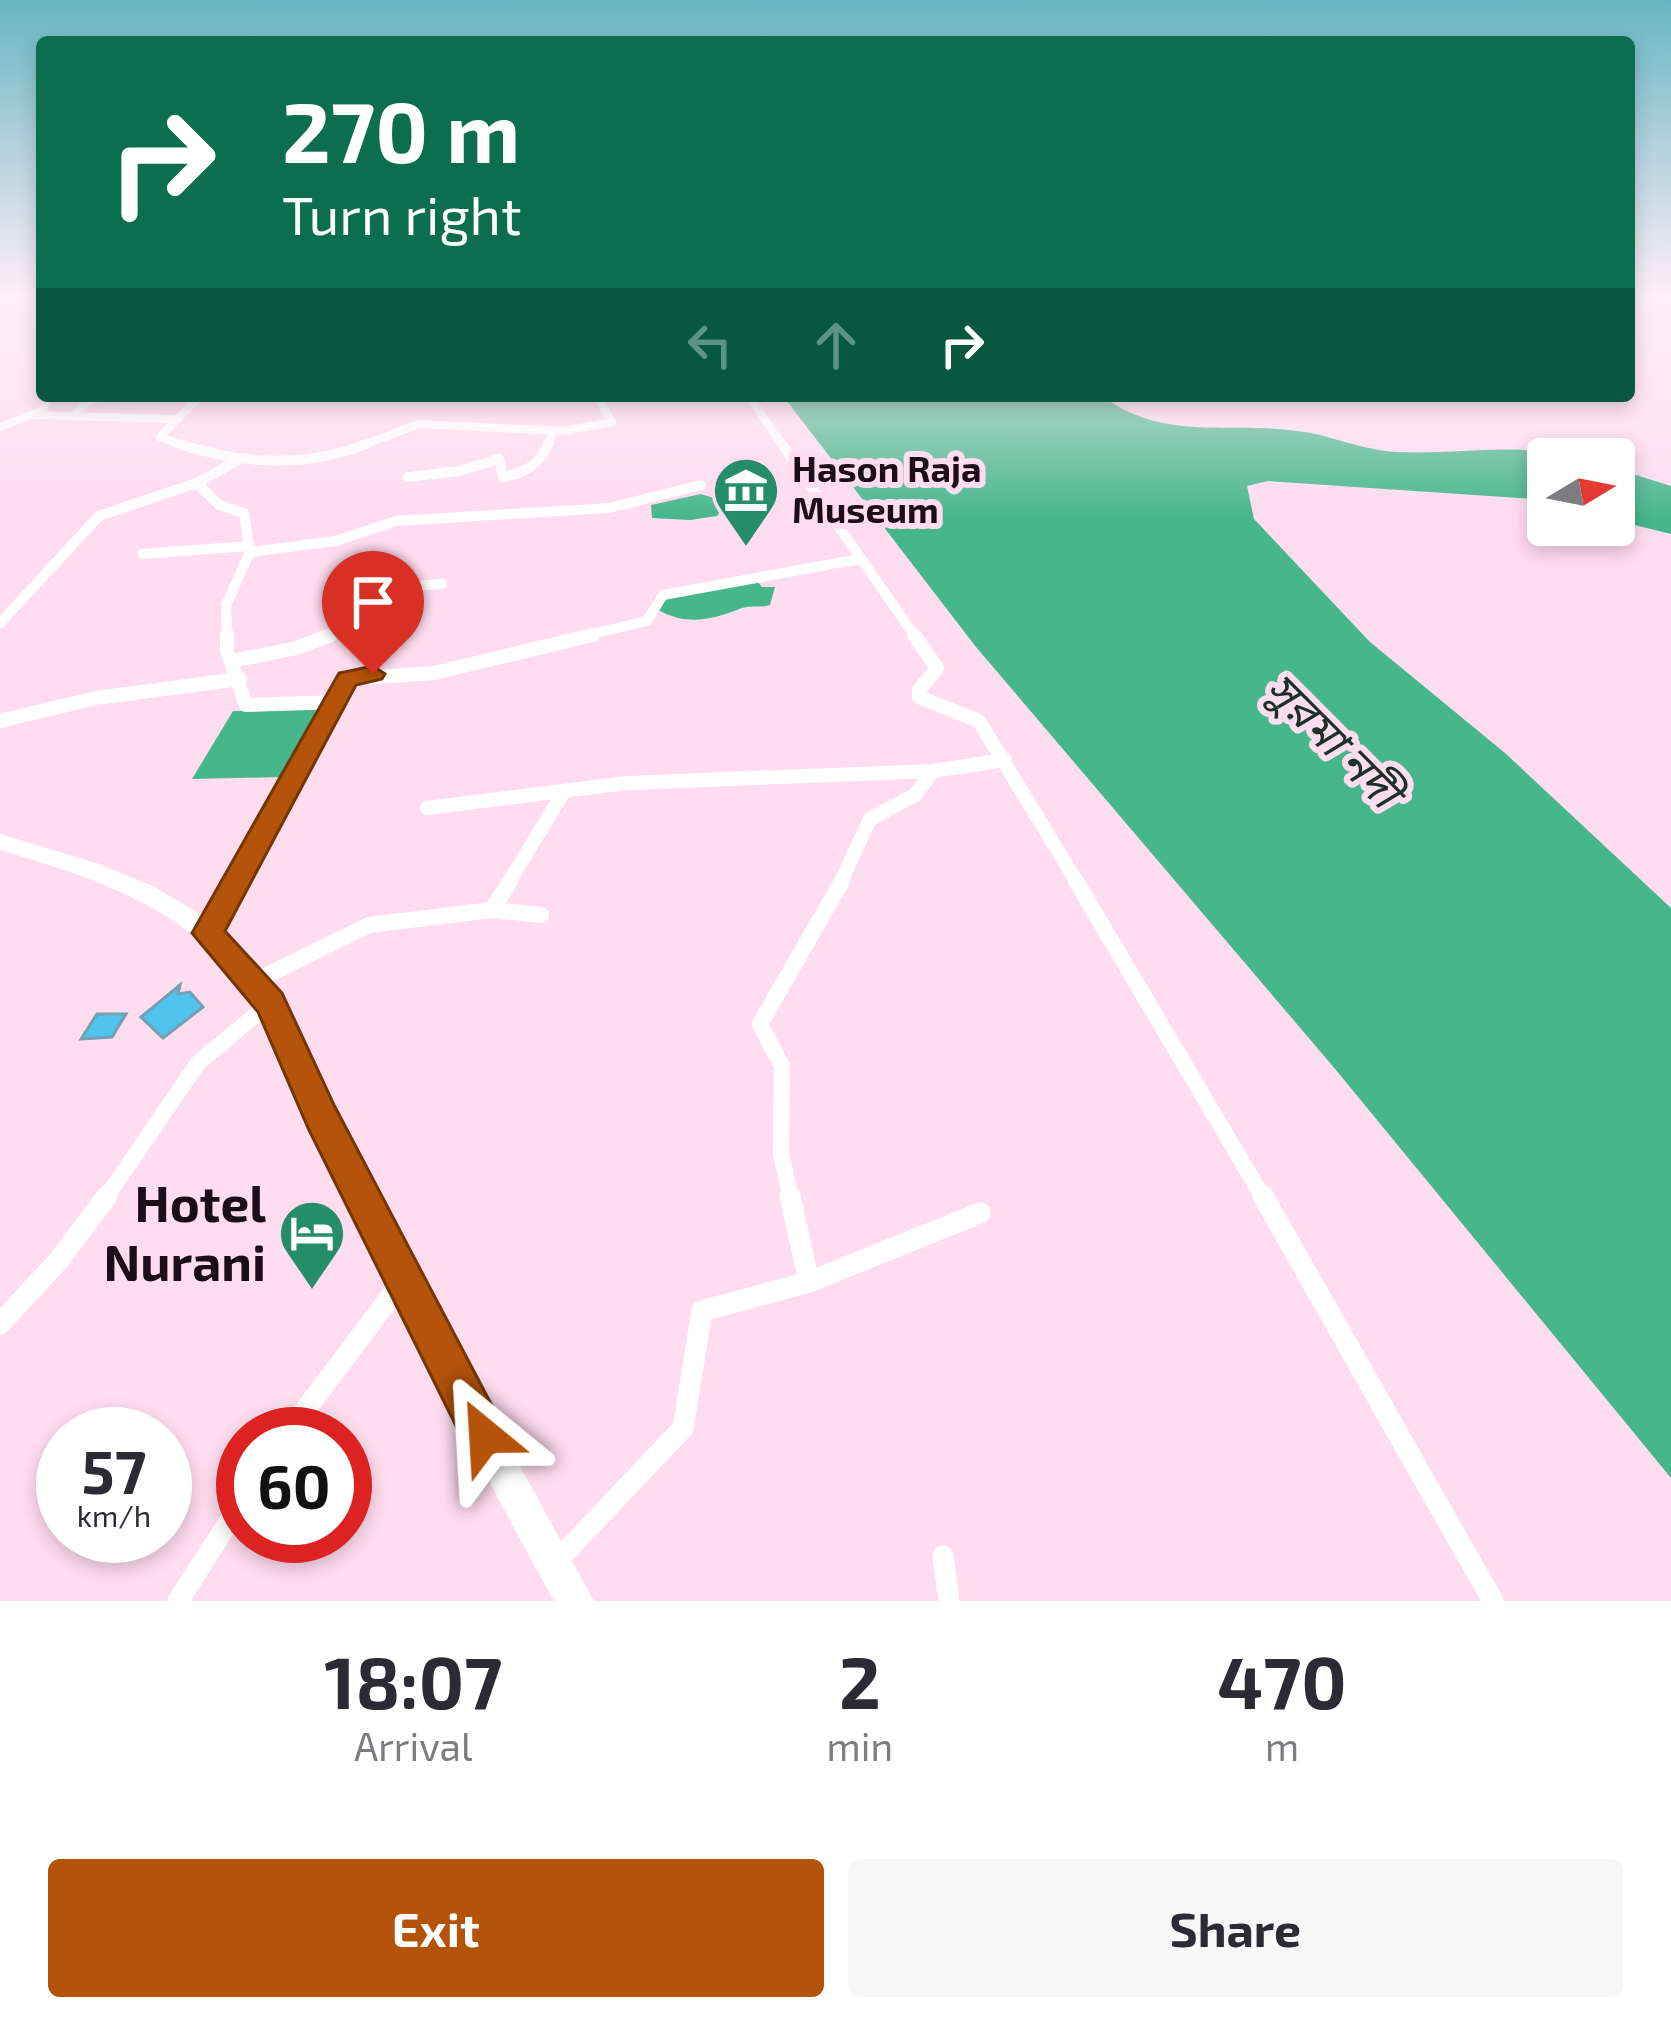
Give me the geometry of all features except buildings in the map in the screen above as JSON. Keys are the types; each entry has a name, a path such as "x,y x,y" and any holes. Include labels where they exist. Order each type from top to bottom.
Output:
{"main road":[{"path":"0,842 98,869 179,911 208,933 262,992 511,1493 575,1601"}],"street":[{"path":"0,427 35,415 46,402"},
{"path":"75,416 87,402"},
{"path":"193,402 173,419 161,439 238,460 304,460 344,452 416,424 551,434 612,422 600,402"},
{"path":"753,402 937,668 919,690 919,697 979,721 1005,760 1358,1357 1493,1601"},
{"path":"35,415 173,419"},
{"path":"408,477 459,471 499,459 503,477 518,476 531,469 551,444 551,434"},
{"path":"0,623 99,515 197,483 238,460"},
{"path":"197,483 219,505 244,513 250,549 226,605 227,651 246,705 334,702"},
{"path":"142,554 335,541 396,521 609,508 701,485"},
{"path":"208,933 348,679 434,673 549,642 615,632 647,621 663,595 860,559"},
{"path":"328,591 442,584"},
{"path":"232,662 297,648 360,623 370,588"},
{"path":"0,721 96,698 240,679"},
{"path":"428,808 627,783 933,771 1005,760"},
{"path":"809,1282 781,1154 782,1066 760,1024 838,886 869,819 915,796 933,771"},
{"path":"492,910 562,793"},
{"path":"0,1324 37,1287 108,1194 179,1084 262,992 369,925 492,910 541,915"},
{"path":"554,1565 683,1428 702,1311 809,1282 980,1213"},
{"path":"307,1407 404,1279"},
{"path":"178,1601 216,1542"},
{"path":"943,1556 949,1601"}],"water":[{"name":"সুরমা নদী","path":"788,402 1112,402 1172,425 1298,431 1385,451 1527,451 1527,499 1268,481 1247,486 1254,519 1370,642 1505,753 1671,908 1671,1478 1336,1070 976,647"},
{"path":"1635,475 1671,486 1671,534 1635,525"},
{"path":"701,494 720,500 722,509 717,516 652,518 651,505"},
{"path":"755,579 762,587 775,587 770,605 700,619 658,610 667,595"},
{"path":"320,710 284,777 192,779 233,711"}],"place":[{"name":"Hason Raja Museum","path":"746,549"},
{"name":"Hotel Nurani","path":"312,1292"}],"route":[{"path":"373,674 348,679 208,933 270,1003 321,1118 485,1436"}]}
